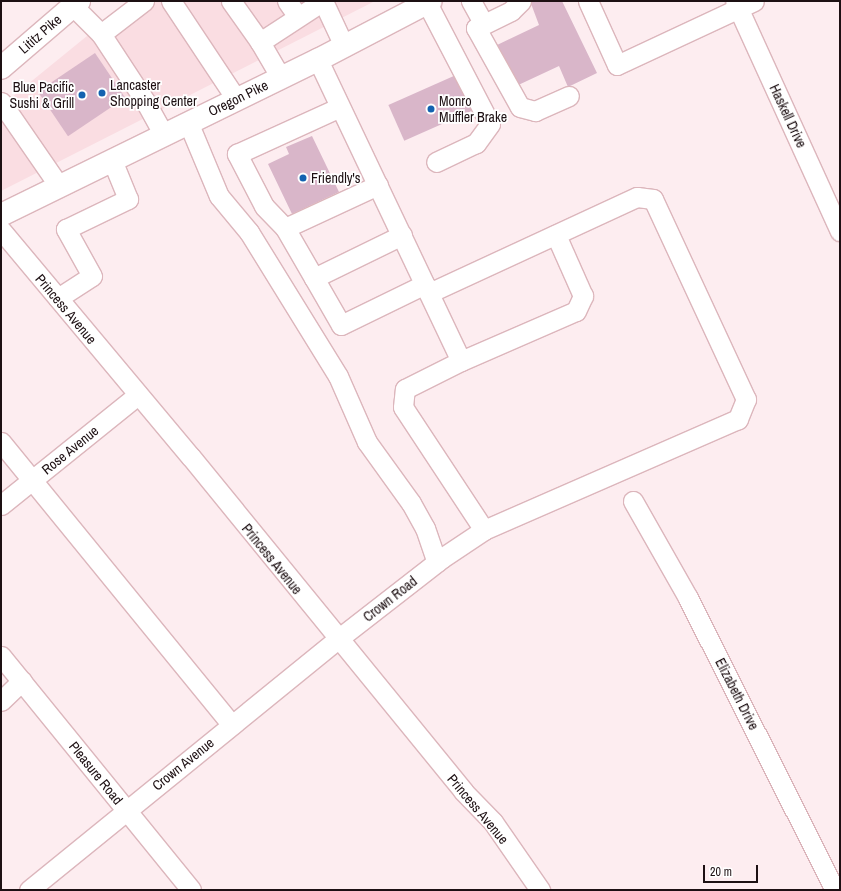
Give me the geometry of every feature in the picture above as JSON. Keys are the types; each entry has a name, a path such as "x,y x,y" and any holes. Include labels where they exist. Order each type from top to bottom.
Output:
{"highway":[{"name":"Oregon Pike","path":"1,214 318,60 429,2"},
{"name":"Lititz Pike","path":"1,68 76,3"}],"street":[{"path":"100,34 144,1"},
{"path":"171,1 236,99"},
{"path":"231,1 260,42 281,78"},
{"path":"287,1 298,17"},
{"path":"260,42 323,1 344,46"},
{"path":"470,1 484,24"},
{"path":"520,1 511,11 476,28 520,107 535,111 569,96"},
{"path":"588,1 617,65 743,3"},
{"path":"429,2 490,124 476,143 436,162"},
{"path":"76,3 100,34 145,101 164,134"},
{"name":"Haskell Drive","path":"743,3 840,231"},
{"path":"1,62 20,51"},
{"path":"318,60 461,361"},
{"path":"1,102 59,186"},
{"path":"340,106 237,154 264,206 285,228 341,326 556,234 583,296 576,311 461,361 405,389 403,407 484,530"},
{"path":"188,122 219,196 249,232 338,376 367,442 411,503 425,528 439,560"},
{"path":"58,298 92,276 66,230 128,199 112,160"},
{"path":"285,228 378,185"},
{"name":"Crown Road","path":"338,639 439,560 484,530 738,419 746,399 653,199 637,197 556,234"},
{"name":"Princess Avenue","path":"1,230 138,394 463,791 492,822 540,890"},
{"path":"314,278 402,235"},
{"name":"Rose Avenue","path":"1,505 138,394"},
{"path":"1,442 33,479 232,725"},
{"name":"Elizabeth Drive","path":"633,501 688,598 835,890"},
{"name":"Crown Avenue","path":"29,890 338,639"},
{"name":"Pleasure Road","path":"1,656 191,890"},
{"path":"1,701 22,681"}],"shaded area":[{"name":"Lancaster Shopping Center","path":"130,1 375,1 1,191 1,106"}],"building":[{"path":"530,1 562,1 597,73 568,87 559,66 514,87 495,46 539,25"},
{"name":"Blue Pacific Sushi & Grill","path":"95,53 125,98 68,136 38,92"},
{"name":"Monro Muffler Brake","path":"456,75 472,111 404,141 388,105"},
{"name":"Friendly's","path":"312,136 339,192 292,214 268,164 289,154 286,147"}],"place":[{"name":"Lancaster Shopping Center","path":"102,93"},
{"name":"Blue Pacific Sushi & Grill","path":"82,95"},
{"name":"Monro Muffler Brake","path":"431,109"},
{"name":"Friendly's","path":"303,178"}]}
